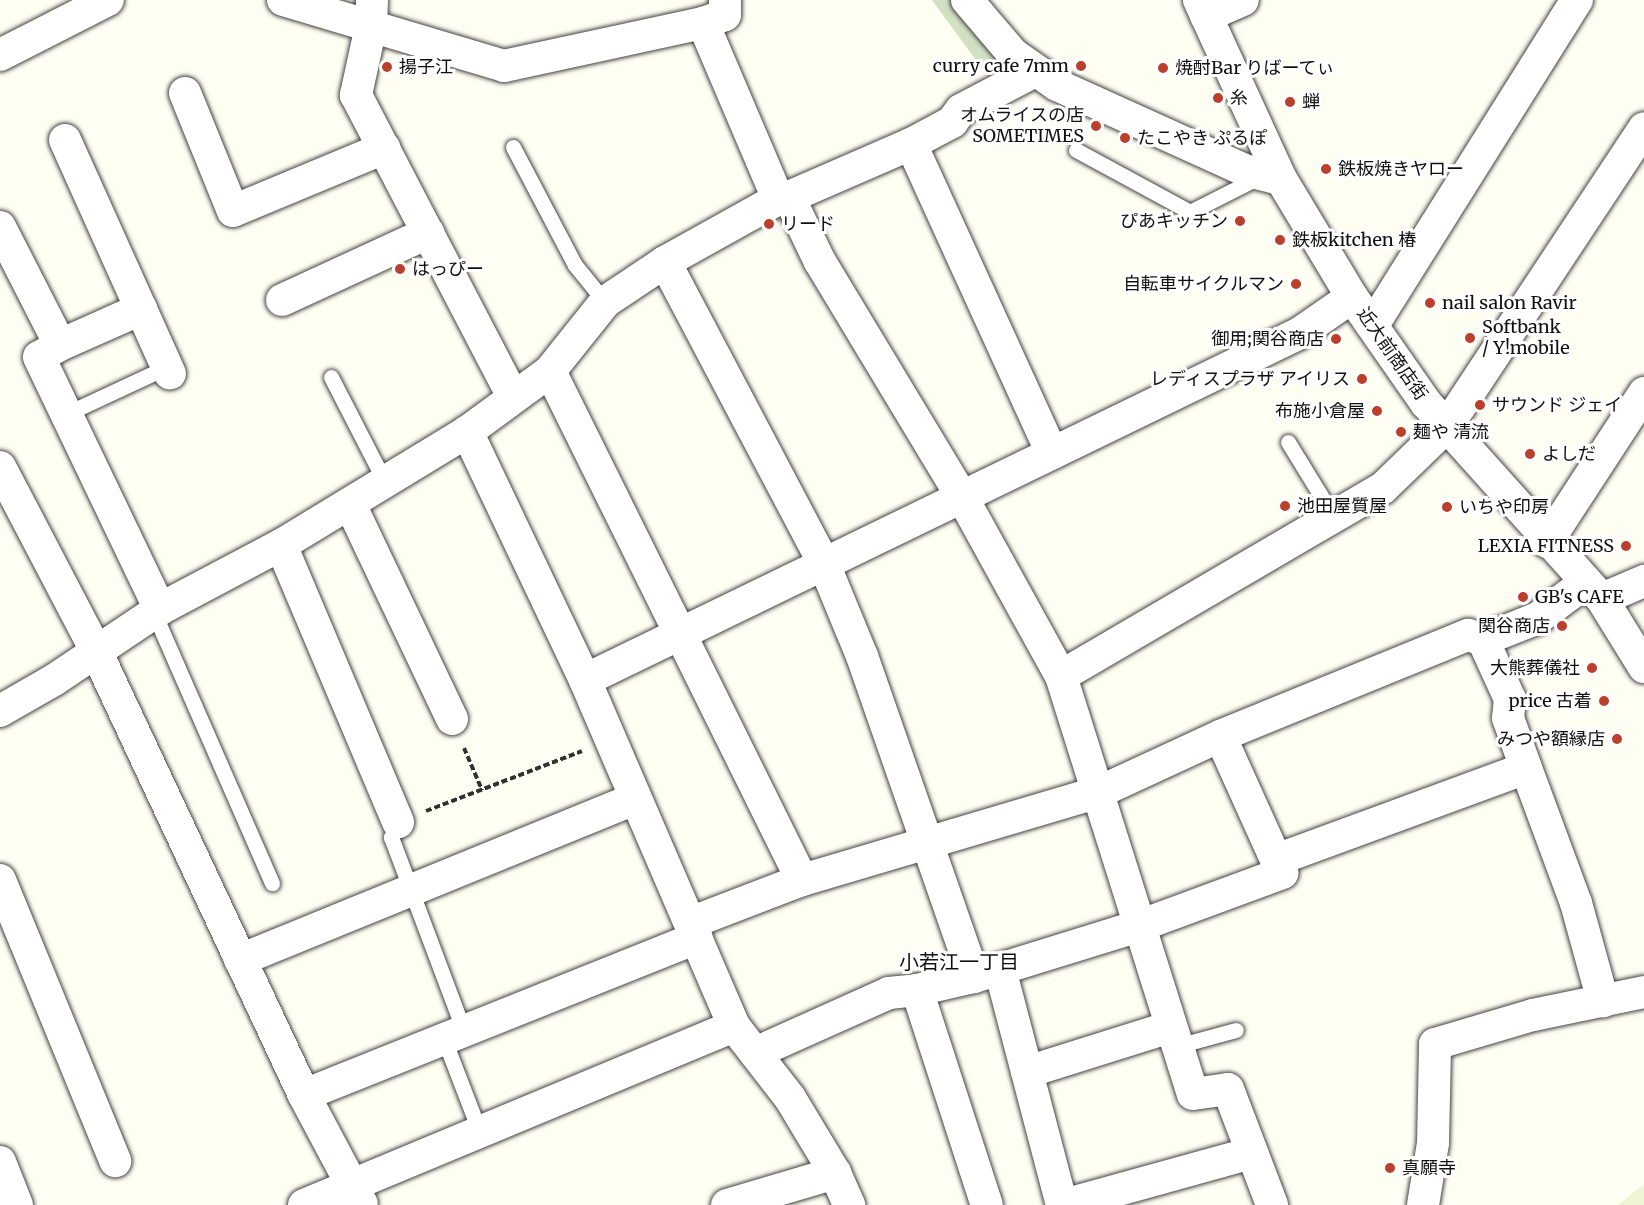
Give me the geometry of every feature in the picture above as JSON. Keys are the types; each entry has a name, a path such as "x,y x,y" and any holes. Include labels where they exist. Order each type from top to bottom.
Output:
{"street":[{"path":"283,0 372,13 504,66 703,23 725,15 725,0"},
{"path":"967,0 994,35 1035,70 1080,97 1244,170 1273,177"},
{"path":"1203,8 1243,0"},
{"path":"1373,325 1577,0"},
{"path":"0,55 98,3"},
{"name":"近大前商店街","path":"1203,8 1273,177 1352,297 1426,403 1547,542 1594,591 1644,667"},
{"path":"372,13 356,96 513,397"},
{"path":"703,23 783,198 961,495 1061,676 1193,1094 1228,1089 1272,1205"},
{"path":"0,711 157,611 281,545 467,432 549,371 605,302 664,262 783,198 911,144 952,122 961,110 1035,70"},
{"path":"185,93 233,211 384,148"},
{"path":"1061,676 1383,488 1447,426 1644,128"},
{"path":"65,140 169,371"},
{"path":"911,144 1052,453"},
{"path":"0,227 60,345"},
{"path":"282,300 428,233"},
{"path":"664,262 824,564 862,656 927,845 987,973 1027,1072 1063,1205 1252,1153"},
{"path":"585,680 680,636 961,495 1299,333 1352,297"},
{"path":"141,309 60,345 39,357 157,611"},
{"path":"549,371 801,880"},
{"path":"1547,542 1644,393"},
{"path":"467,432 585,680 734,1026 790,1098 835,1173 849,1205"},
{"path":"0,467 96,651 304,1095 358,1196"},
{"path":"350,504 452,719"},
{"path":"281,545 398,822"},
{"path":"304,1095 454,1035 694,931 801,880 927,845 1099,792 1220,736 1468,634 1483,640 1538,618 1594,591 1644,581"},
{"path":"1483,640 1510,699 1508,718 1576,903 1603,1001"},
{"path":"755,1053 889,993 917,990 987,973 1139,926 1282,873 1220,736"},
{"path":"1276,860 1526,768"},
{"path":"240,960 635,800"},
{"path":"0,880 116,1161"},
{"path":"917,990 987,1205"},
{"path":"1423,1205 1433,1143 1435,1044 1533,1015 1644,992"},
{"path":"304,1205 358,1196 480,1133 734,1026"},
{"path":"1027,1072 1174,1037"},
{"path":"0,1162 17,1205"},
{"path":"727,1205 835,1173"}],"lane":[{"path":"513,147 575,265 605,302"},
{"path":"1076,150 1190,212 1273,177"},
{"path":"66,414 169,371"},
{"path":"331,377 385,482"},
{"path":"1288,442 1334,517"},
{"path":"157,611 272,883"},
{"path":"398,822 391,837 411,891 454,1035 480,1133"},
{"path":"1174,1037 1236,1030"}],"path":[{"path":"452,719 482,790"},
{"path":"398,822 610,740"}],"green space":[{"path":"932,0 961,0 1010,65 989,78"},
{"path":"1644,1184 1644,1205 1618,1205"}],"place":[{"name":"curry cafe 7mm","path":"1081,66"},
{"name":"揚子江","path":"387,67"},
{"name":"焼酎Bar りばーてぃ","path":"1163,68"},
{"name":"糸","path":"1218,98"},
{"name":"蝉","path":"1290,102"},
{"name":"オムライスの店 SOMETIMES","path":"1096,126"},
{"name":"たこやき ぷるぽ","path":"1125,138"},
{"name":"鉄板焼きヤロー","path":"1326,169"},
{"name":"ぴあキッチン","path":"1240,221"},
{"name":"リード","path":"769,224"},
{"name":"鉄板kitchen 椿","path":"1280,240"},
{"name":"はっぴー","path":"400,269"},
{"name":"自転車サイクルマン","path":"1296,284"},
{"name":"nail salon Ravir","path":"1430,303"},
{"name":"Softbank / Y!mobile","path":"1470,338"},
{"name":"御用;関谷商店","path":"1336,339"},
{"name":"レディスプラザ アイリス","path":"1362,379"},
{"name":"サウンド ジェイ","path":"1480,405"},
{"name":"布施小倉屋","path":"1377,411"},
{"name":"麺や 清流","path":"1401,432"},
{"name":"よしだ","path":"1530,454"},
{"name":"池田屋質屋","path":"1285,506"},
{"name":"いちや印房","path":"1447,507"},
{"name":"LEXIA FITNESS","path":"1626,546"},
{"name":"GB's CAFE","path":"1523,597"},
{"name":"関谷商店","path":"1562,626"},
{"name":"大熊葬儀社","path":"1592,668"},
{"name":"price 古着","path":"1604,701"},
{"name":"みつや額縁店","path":"1617,739"},
{"name":"真願寺","path":"1390,1168"}],"district":[{"name":"小若江一丁目","path":"959,961"}]}
